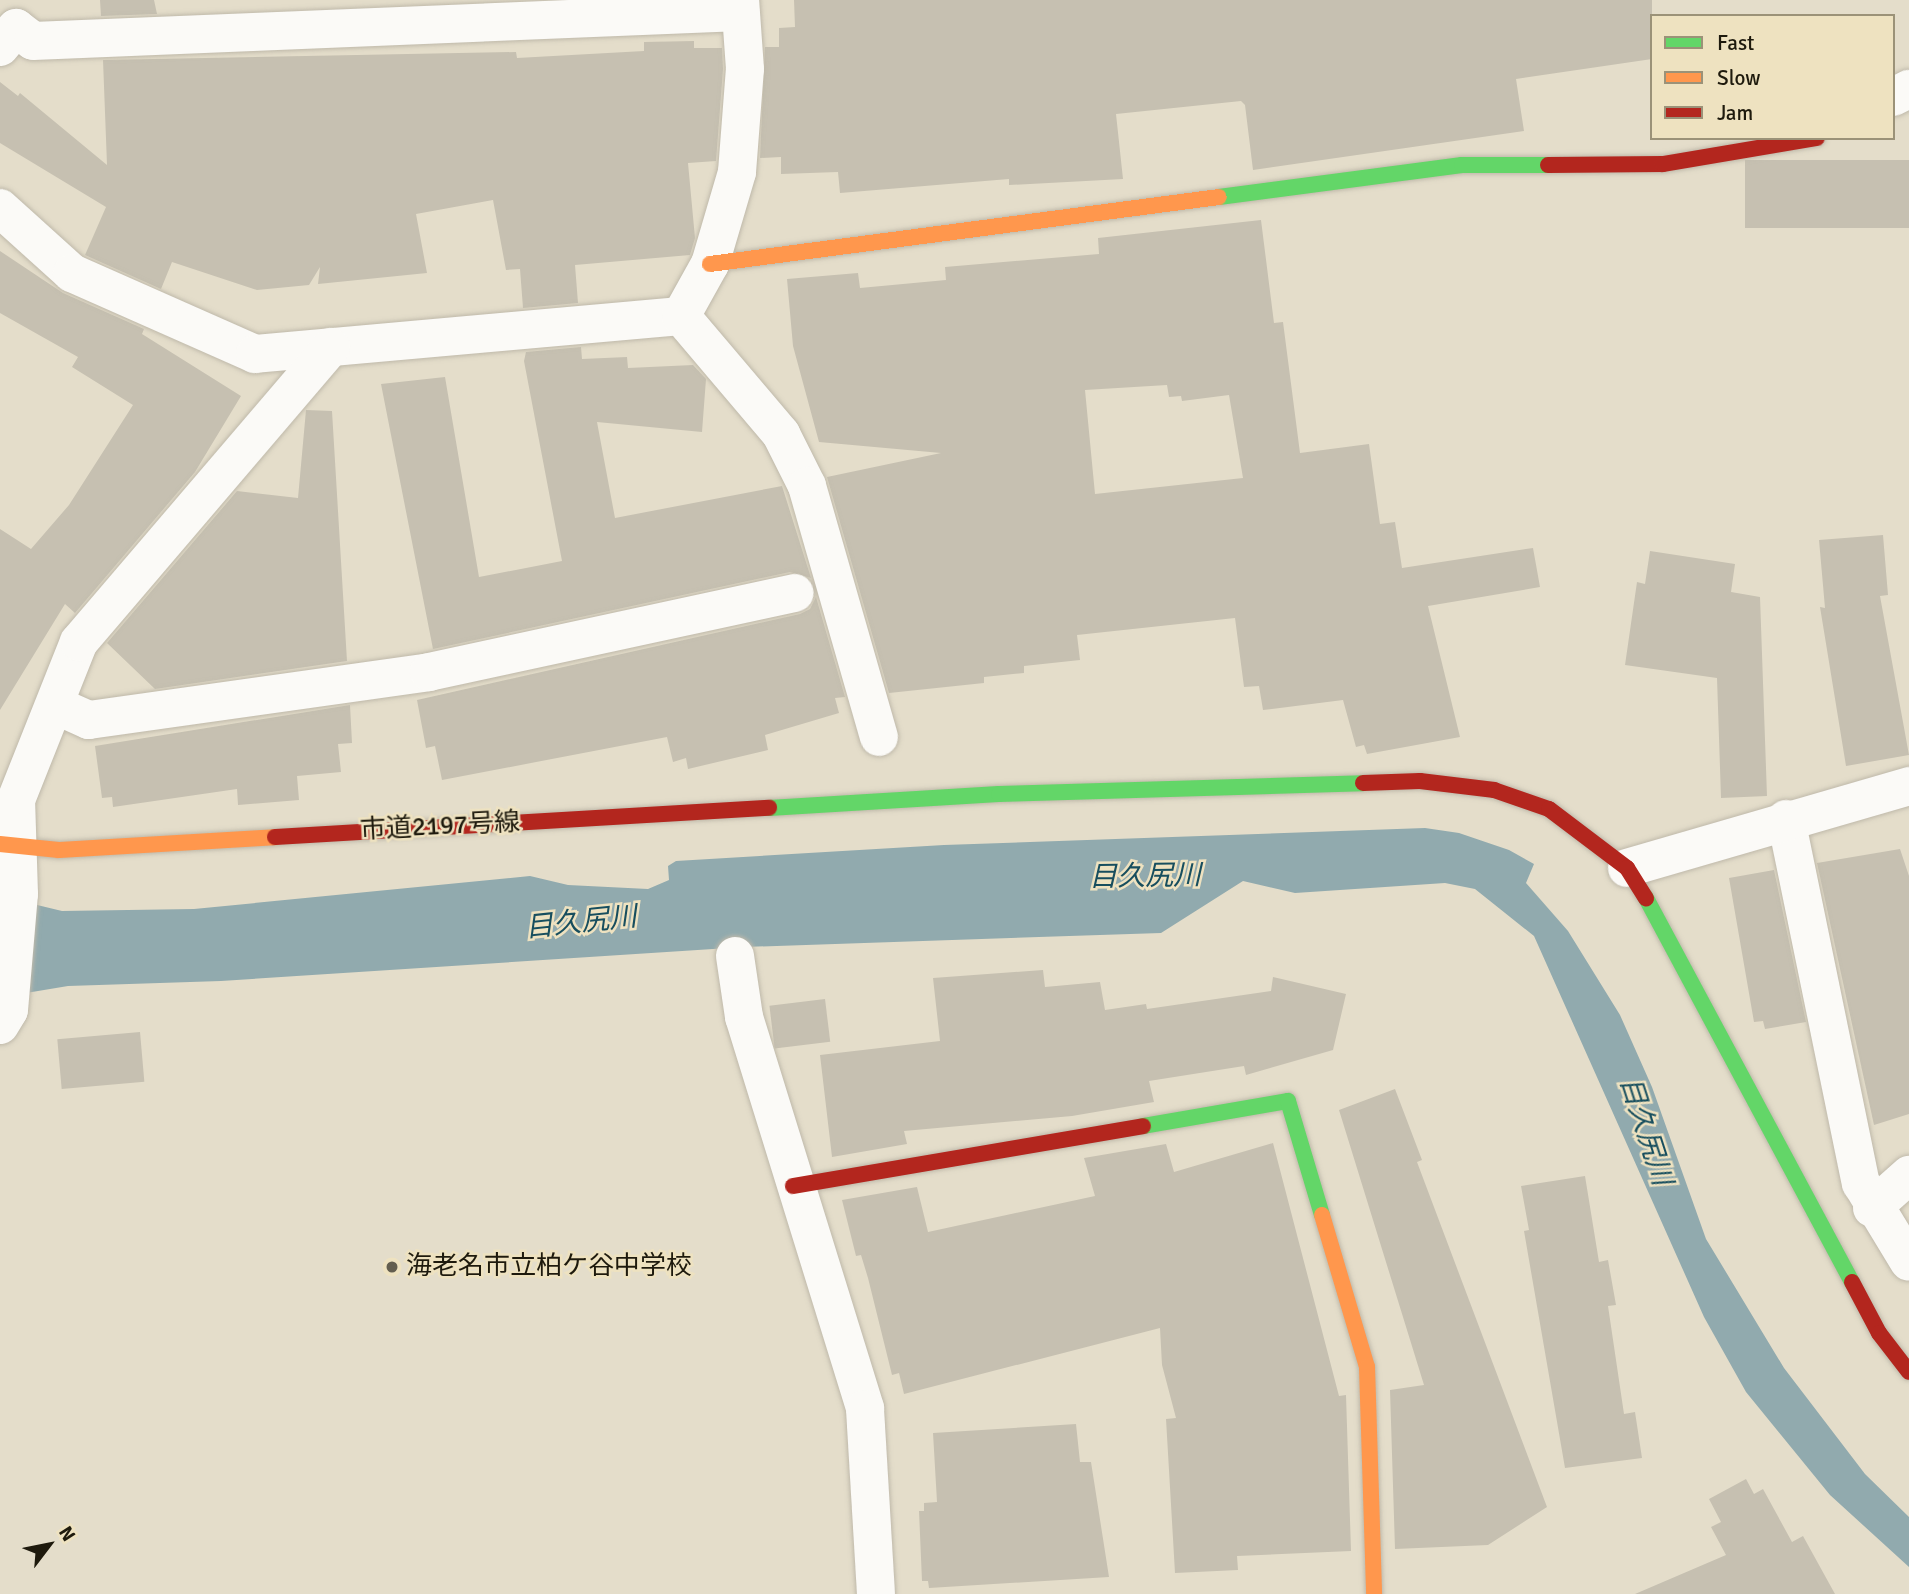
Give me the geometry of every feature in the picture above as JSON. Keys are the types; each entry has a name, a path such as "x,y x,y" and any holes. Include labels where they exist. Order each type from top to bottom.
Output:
{"street":[{"path":"5,27 33,41 740,6 745,69 737,172 710,264 681,316"},
{"path":"710,264 1462,165 1663,164 1805,140"},
{"path":"0,208 72,273 255,354 681,316"},
{"path":"681,316 781,434 807,486 879,737"},
{"path":"5,1009 19,894 8,846 16,800 79,642 331,347"},
{"path":"55,705 89,720 429,672 795,593"},
{"name":"市道2197号線","path":"8,846 60,850 881,802 1420,781 1494,790 1549,809 1597,841 1627,868 1666,930 1880,1333 1909,1372"},
{"path":"1627,868 1786,819 1909,786"},
{"path":"1786,819 1861,1183 1872,1208 1909,1262"},
{"path":"735,956 744,1017 793,1186 864,1409 876,1594"},
{"path":"793,1186 1288,1101 1367,1367 1374,1594"},
{"path":"1872,1208 1909,1175"}],"water":[{"name":"目久尻川","path":"1425,828 1459,833 1509,850 1534,864 1526,883 1568,931 1620,1015 1652,1087 1706,1239 1784,1368 1865,1474 1909,1517 1909,1567 1830,1495 1746,1392 1704,1317 1534,936 1475,889 1445,883 1295,893 1243,881 1161,933 744,947 221,981 68,986 26,993 33,904 62,911 194,909 530,876 568,885 648,889 669,880 668,866 676,861 944,845"}],"building":[{"path":"100,0 154,0 157,14 101,16"},
{"path":"794,0 1652,0 1650,59 1516,79 1524,131 1253,170 1245,105 1241,101 1116,114 1123,179 1009,185 1009,179 840,193 838,172 781,174 781,157 760,158 765,47 779,47 779,28 795,27"},
{"path":"694,41 694,48 722,48 723,69 716,161 688,163 695,238 690,255 575,265 578,303 523,308 520,269 506,270 493,200 416,214 427,273 318,284 320,267 309,285 257,290 172,262 161,289 85,255 106,207 0,143 0,82 18,96 20,93 107,165 103,60 516,52 517,58 644,51 644,42"},
{"path":"1745,160 1909,160 1909,228 1745,228"},
{"path":"1261,220 1274,323 1283,322 1300,453 1369,444 1380,524 1395,522 1402,568 1533,548 1540,587 1428,606 1460,737 1367,754 1364,745 1356,747 1343,700 1263,710 1259,686 1244,687 1235,618 1077,635 1080,660 1024,666 1024,673 984,677 984,683 889,693 827,477 941,453 819,442 793,346 787,279 858,273 860,288 946,280 945,267 1099,254 1098,238","holes":["1167,385 1169,397 1181,396 1182,401 1229,395 1243,478 1095,494 1085,390"]},
{"path":"0,251 63,293 144,329 142,334 241,396 195,472 75,613 65,604 0,710 0,529 31,549 69,505 133,405 72,367 78,357 0,313"},
{"path":"581,347 582,359 627,357 628,368 693,365 706,379 702,432 597,422 615,518 782,486 811,578 790,572 433,649 381,384 445,377 479,577 562,561 524,361 526,352"},
{"path":"306,410 332,411 347,661 155,689 107,643 237,491 298,498"},
{"path":"1883,535 1888,595 1880,596 1909,755 1846,766 1820,607 1825,608 1819,540"},
{"path":"1650,551 1735,564 1731,592 1760,597 1767,796 1721,798 1717,678 1625,665 1637,582 1645,584"},
{"path":"816,597 845,697 835,698 839,713 765,735 768,750 688,769 686,758 673,762 667,737 442,780 435,746 426,748 417,700 800,614 810,609"},
{"path":"350,705 352,743 338,744 341,772 297,776 299,800 238,805 237,789 113,807 112,797 102,798 95,746"},
{"path":"1900,849 1909,876 1909,1114 1874,1125 1817,863"},
{"path":"1774,870 1806,1022 1765,1029 1763,1021 1754,1022 1729,878"},
{"path":"1043,970 1045,987 1100,982 1105,1010 1146,1004 1147,1009 1271,991 1273,977 1346,994 1333,1050 1246,1075 1244,1066 1149,1081 1154,1102 1072,1116 904,1131 907,1144 832,1157 820,1055 940,1041 933,978"},
{"path":"825,999 830,1042 775,1049 769,1006"},
{"path":"140,1032 144,1082 62,1089 57,1039"},
{"path":"1395,1089 1422,1160 1417,1162 1547,1507 1488,1545 1395,1549 1390,1390 1424,1385 1339,1110"},
{"path":"1273,1143 1339,1396 1346,1395 1351,1551 1237,1556 1238,1570 1175,1573 1166,1419 1176,1418 1162,1365 1160,1328 904,1394 899,1373 892,1375 868,1278 861,1255 856,1256 842,1200 917,1187 928,1232 1095,1196 1084,1158 1166,1144 1174,1172"},
{"path":"1585,1176 1599,1262 1608,1260 1616,1305 1608,1306 1624,1414 1635,1412 1642,1458 1565,1468 1524,1231 1529,1230 1521,1186"},
{"path":"1076,1424 1080,1462 1091,1462 1109,1577 929,1588 928,1581 922,1581 919,1511 924,1511 924,1503 937,1502 933,1433"},
{"path":"1746,1479 1754,1494 1763,1489 1792,1542 1803,1536 1835,1594 1635,1594 1726,1555 1711,1527 1721,1522 1709,1499"}],"traffic: fast":[{"path":"1219,197 1462,165 1548,165"},
{"path":"769,808 999,794 1363,783"},
{"path":"1646,898 1852,1282"},
{"path":"1143,1126 1288,1101 1322,1215"}],"traffic: slow":[{"path":"710,264 1219,197"},
{"path":"0,844 59,850 275,837"},
{"path":"1322,1215 1367,1367 1374,1594"}],"traffic: jam":[{"path":"1548,165 1663,164 1805,140"},
{"path":"1363,783 1420,781 1494,790 1549,809 1627,868 1646,898"},
{"path":"275,837 769,808"},
{"path":"793,1186 1143,1126"},
{"path":"1852,1282 1879,1333 1909,1372"}],"place":[{"name":"海老名市立柏ケ谷中学校","path":"392,1267"}]}
